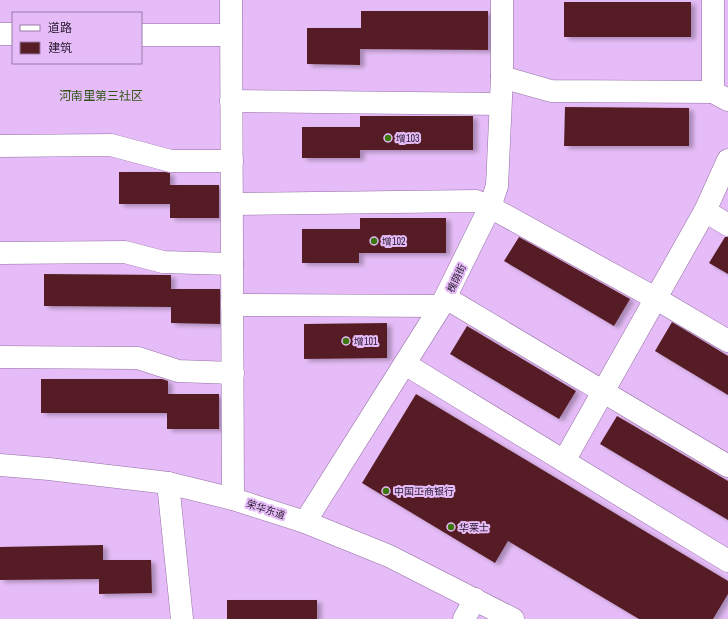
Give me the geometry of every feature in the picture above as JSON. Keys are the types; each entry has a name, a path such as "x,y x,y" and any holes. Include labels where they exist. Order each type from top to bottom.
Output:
{"street":[{"path":"231,0 233,499"},
{"name":"槐荫街","path":"305,522 444,302 490,207 497,186 502,77 502,0"},
{"path":"502,77 551,91 721,96 713,0"},
{"path":"0,34 12,34"},
{"path":"142,35 230,35"},
{"path":"231,102 500,104"},
{"path":"0,146 111,146 171,161 232,161"},
{"path":"564,461 705,211 728,160"},
{"path":"232,204 476,202 490,207 656,298 728,341"},
{"path":"705,211 728,225"},
{"path":"0,253 125,252 163,262 232,264"},
{"path":"232,305 444,302 603,392 728,466"},
{"path":"0,357 138,358 178,370 233,373"},
{"path":"405,364 728,561"},
{"name":"荣华东道","path":"0,465 49,469 168,483 233,499 305,522 389,556 513,619"},
{"path":"168,483 182,619"},
{"path":"464,619 475,599"}],"building":[{"path":"564,2 691,2 691,37 564,37"},
{"path":"361,11 488,11 488,50 360,49 360,65 307,64 307,28 361,28"},
{"path":"565,107 689,108 689,146 564,146"},
{"name":"增103","path":"360,116 473,116 473,150 360,150 360,158 302,158 302,127 360,127"},
{"path":"119,172 170,173 170,185 219,185 219,218 170,218 170,204 119,204"},
{"name":"增102","path":"360,218 446,218 446,253 359,253 359,263 302,263 302,229 360,229"},
{"path":"519,237 630,299 614,326 504,261"},
{"path":"725,237 728,237 728,274 709,263"},
{"path":"44,274 171,275 171,289 220,289 220,324 171,323 171,307 44,306"},
{"path":"672,322 728,356 728,395 655,351"},
{"name":"增101","path":"387,323 387,358 304,359 304,324"},
{"path":"467,326 576,391 559,419 450,354"},
{"path":"41,379 162,379 168,381 168,394 219,394 219,429 167,429 167,413 41,413"},
{"path":"416,394 728,581 728,594 713,619 639,619 508,541 495,563 362,483"},
{"path":"617,416 728,481 728,520 600,444"},
{"path":"103,545 103,560 151,560 152,593 99,594 99,579 0,580 0,547"},
{"path":"227,600 317,600 317,619 227,619"}],"place":[{"name":"增103","path":"388,138"},
{"name":"增102","path":"374,241"},
{"name":"增101","path":"346,341"},
{"name":"中国工商银行","path":"386,491"},
{"name":"华莱士","path":"451,527"}],"district":[{"name":"河南里第三社区","path":"101,96"}]}
